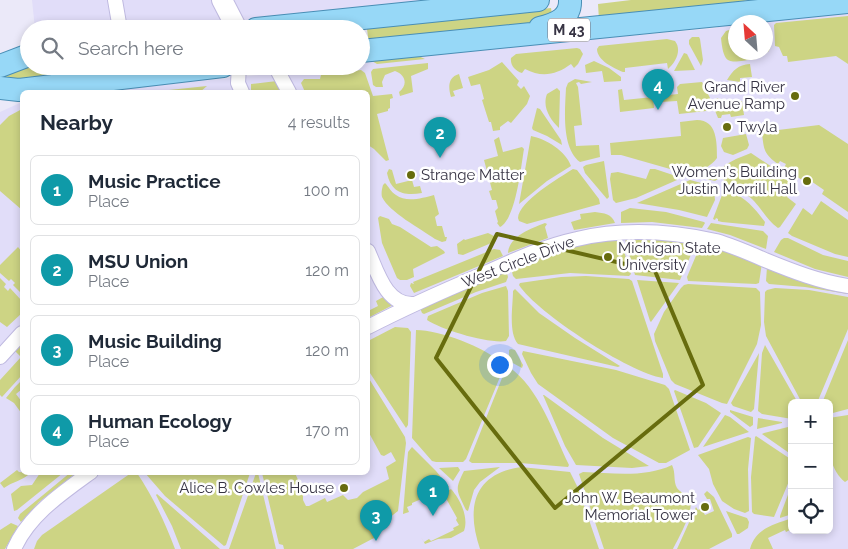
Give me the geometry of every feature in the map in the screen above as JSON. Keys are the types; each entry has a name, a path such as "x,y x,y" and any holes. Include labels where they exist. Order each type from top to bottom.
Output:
{"main road":[{"path":"222,0 232,20"},
{"name":"M 43","path":"344,20 538,0"},
{"path":"510,36 548,26 564,18 570,10 570,0"},
{"path":"722,14 752,4 787,0"},
{"name":"M 43","path":"370,50 848,2"},
{"path":"0,52 20,51"},
{"path":"0,66 20,58"},
{"path":"0,88 19,90 143,75"},
{"path":"29,90 37,87"},
{"path":"0,101 20,93"}],"street":[{"path":"115,0 118,20"},
{"path":"238,75 238,83 241,90"},
{"path":"280,75 288,90"},
{"name":"West Circle Drive","path":"370,326 414,304 534,253 576,239 620,232 681,234 717,242 733,246 814,278 848,286"},
{"path":"370,255 388,292 402,302 414,304"},
{"path":"0,358 20,335"},
{"path":"14,549 26,529 39,514 53,500 88,475"}],"highlighted area":[{"path":"497,234 655,271 703,385 555,508 436,358"}],"shaded area":[{"path":"32,0 514,0 319,20 34,20"},
{"name":"Michigan State University","path":"848,9 848,549 0,549 0,112 20,103 20,475 370,475 370,90 81,90 122,84 153,86 258,75 370,75 370,58 606,33 630,36 717,28 720,23 728,22 728,60 773,60 773,17"}],"green space":[{"path":"631,0 748,0 714,8 599,20 598,4"},
{"path":"551,8 553,20 370,44 370,29"},
{"path":"848,16 848,64 836,56 788,62 787,56 783,56 779,47 775,46 774,25 776,23"},
{"path":"728,30 728,60 722,48 721,38"},
{"path":"692,37 699,37 700,39 703,60 701,66 689,44 689,40"},
{"path":"667,39 675,41 678,48 676,59 668,69 667,63 625,68 625,72 623,72 610,66 603,60 597,49 599,46"},
{"path":"577,48 583,54 578,64 574,68 571,64 554,73 537,74 525,69 522,73 515,69 511,63 511,58 516,54"},
{"path":"684,53 687,54 695,70 674,71"},
{"path":"414,54 425,59 377,64 372,61"},
{"path":"728,60 749,60 734,62"},
{"path":"594,61 609,68 621,77 621,81 604,82 602,71 586,73 585,65"},
{"path":"502,62 519,81 517,85 521,89 524,86 530,96 527,104 511,123 508,121 500,127 500,130 493,131 482,100 484,99 480,84 471,86 468,77 489,70"},
{"path":"428,63 428,69 411,76 413,92 400,96 399,92 405,83 402,75 395,71 385,75 382,82 383,87 373,85 371,72 373,69"},
{"path":"750,64 752,77 740,78 740,82 727,80 736,69"},
{"path":"20,68 20,75 56,75 25,81 0,79 0,73"},
{"path":"459,74 463,88 453,91 455,96 451,97 449,90 451,80 455,75"},
{"path":"321,75 366,75 373,96 392,94 393,98 390,99 388,111 377,114 389,160 386,161 370,146 370,90 304,90 301,83 304,79 320,79"},
{"path":"575,79 592,82 576,83 582,125 574,126 576,146 599,145 600,157 580,162 574,156 570,147 566,128 566,88 568,83"},
{"path":"277,81 284,90 251,90 251,84"},
{"path":"702,82 710,98 710,106 706,111 679,114 677,101 660,102 659,96 678,94 677,87 680,84"},
{"path":"207,86 202,90 169,90"},
{"path":"557,88 560,91 559,128 550,117 546,108 547,94"},
{"path":"622,89 624,100 653,97 654,108 620,112 618,90"},
{"path":"717,98 724,102 742,101 744,115 731,117 730,114 722,115 721,118 718,118 714,108"},
{"path":"537,108 540,109 561,140 562,145 533,130"},
{"path":"20,110 20,208 0,191 0,125 9,116"},
{"path":"697,120 709,124 717,145 717,158 702,170 684,173 621,155 611,155 610,143 681,136 680,122"},
{"path":"819,125 848,144 848,212 822,194 824,190 805,177 802,180 784,168 786,164 780,161 778,164 767,154 764,148 762,134 770,133 770,131"},
{"path":"746,134 749,145 747,149 733,155 724,152 721,146 723,138"},
{"path":"531,136 555,146 565,155 571,166 547,181 519,204"},
{"path":"499,137 503,152 522,147 524,149 514,203 506,222 500,227 497,223 495,211 498,208 496,200 492,200 489,191 492,190 484,160 498,156 494,140"},
{"path":"751,153 775,169 773,171 778,176 780,172 796,184 787,197 796,204 778,228 752,199 728,186 724,181 723,169 725,165"},
{"path":"604,161 609,197 607,199 585,173 583,167"},
{"path":"714,168 717,170 718,179 715,181 698,177"},
{"path":"389,169 392,170 396,184 412,180 414,187 420,186 422,193 409,194 399,192 389,180 387,173"},
{"path":"573,169 577,170 599,199 600,204 527,224 519,221 520,211 532,197"},
{"path":"650,169 676,176 677,180 636,198 616,203 613,200 611,173 618,172 646,179"},
{"path":"690,180 709,185 714,191 715,200 707,217 637,203"},
{"path":"385,183 394,194 405,199 434,195 439,214 435,217 437,226 442,226 445,237 447,237 446,241 442,242 435,239 391,208 382,197 382,188"},
{"path":"730,192 750,204 765,222 764,226 722,222 716,218 715,220 713,219 722,195"},
{"path":"821,201 848,220 848,257 835,254 788,233 803,208 812,215"},
{"path":"630,208 666,212 705,223 702,228 652,222 621,223 621,212"},
{"path":"595,212 610,216 615,223 574,230 571,222 581,219 580,214"},
{"path":"380,216 389,219 392,224 431,247 437,246 445,253 413,269 414,277 400,280 397,278 382,243 378,218"},
{"path":"545,223 547,224 545,227 548,238 508,253 509,247 517,237"},
{"path":"711,223 763,231 768,236 766,249 730,235 707,229"},
{"path":"488,233 496,237 496,241 463,255 458,254 457,244 464,239"},
{"path":"635,237 696,243 680,280 635,275 625,239"},
{"path":"620,238 631,274 629,276 570,273 516,279 513,276 511,268 547,253 583,243"},
{"path":"784,238 788,238 823,255 848,261 848,277 815,269 774,252"},
{"path":"701,244 762,263 759,283 688,281 687,277"},
{"path":"18,247 20,250 20,292 13,285 15,283 11,279 9,281 0,273 0,265"},
{"path":"494,249 500,250 503,256 414,293 410,286 411,283 414,284 413,282"},
{"path":"767,267 848,292 848,294 805,287 769,284 766,281"},
{"path":"506,270 508,277 506,282 476,292 424,314 422,313 420,308"},
{"path":"586,276 629,279 632,281 663,378 648,374 629,365 585,340 544,311 519,285 520,283 561,277"},
{"path":"0,278 6,284 4,287 8,291 10,288 20,299 20,315 7,327 0,322"},
{"path":"637,280 679,283 651,322 650,321"},
{"path":"688,284 756,288 760,292 761,325 757,344 727,404 675,384 671,380 655,341 654,334 664,312 681,288"},
{"path":"506,286 508,291 509,336 506,341 489,340 466,335 443,328 427,320 428,316 482,293"},
{"path":"775,288 809,290 848,297 848,329 819,399 800,399 766,336 764,322 765,292"},
{"path":"515,289 539,313 620,366 518,344 512,326 513,291"},
{"path":"385,296 392,305 370,317 370,310 378,306 376,301"},
{"path":"395,327 408,328 411,332 408,425 406,428 370,373 370,340"},
{"path":"416,330 449,336 484,351 502,363 500,377 466,459 463,462 432,461 412,438"},
{"path":"848,340 848,409 833,413 833,399 824,399"},
{"path":"20,341 20,356 15,351 14,348"},
{"path":"765,345 796,399 788,399 788,418 762,414 758,411 762,353"},
{"path":"509,350 515,350 523,365 522,368 509,361"},
{"path":"523,351 616,370 665,385 669,389 690,450 666,463 659,463 613,438 538,384 522,354"},
{"path":"759,353 754,409 751,412 733,406 731,403"},
{"path":"20,358 20,377 2,397 0,395 0,380"},
{"path":"509,367 520,376 537,399 551,425 569,465 568,467 520,463 472,463 469,461 506,368"},
{"path":"370,380 405,437 406,443 398,511 380,525 374,538 353,549 284,549 283,545 279,544 262,475 296,475 303,491 303,500 306,506 325,498 327,502 343,495 348,500 357,498 363,492 389,479 386,467 396,461 391,452 384,456 381,455 370,435"},
{"path":"20,382 20,391 16,394 20,399 20,411 14,403 6,398"},
{"path":"675,390 706,403 721,413 698,447 694,448"},
{"path":"543,395 603,438 649,466 632,468 576,465 565,446"},
{"path":"730,410 753,417 753,425 750,427 730,412"},
{"path":"725,415 749,432 703,447"},
{"path":"848,415 848,480 845,482 839,476 833,464 833,417"},
{"path":"758,418 782,422 782,423 757,429"},
{"path":"788,427 788,452 762,434"},
{"path":"748,437 751,438 748,469 749,511 745,513 734,509 722,501 713,484 709,469 698,455"},
{"path":"755,437 788,457 788,484 774,517 754,514 752,512 751,477"},
{"path":"412,447 449,487 412,503 412,505 407,507 409,512 403,514 408,452"},
{"path":"672,465 677,488 689,499 691,506 685,525 673,549 604,549 579,474 583,472 617,474 651,472"},
{"path":"458,467 460,470 453,481 439,468"},
{"path":"500,467 480,482 474,490 468,511 466,510 458,491 464,471"},
{"path":"521,467 570,472 578,488 599,549 480,549 474,520 474,507 477,495 483,485 492,477"},
{"path":"17,470 20,475 28,475 4,488 0,483"},
{"path":"39,475 61,475 14,511 11,494 21,486 32,485"},
{"path":"67,475 73,475 39,502 21,522 18,518 20,514"},
{"path":"128,475 138,475 163,519 175,549 34,549 42,535"},
{"path":"147,475 249,475 226,545 224,546 165,496"},
{"path":"255,475 258,475 276,549 229,549"},
{"path":"451,489 463,509 464,531 451,538 438,539 425,544 421,537 424,542 429,539 431,541 454,530 453,528 459,525 443,493"},
{"path":"707,491 714,497 732,537 709,549 677,549 696,507 698,510 701,508 705,515 714,511 710,499 707,499 704,494"},
{"path":"157,494 220,549 181,549"},
{"path":"788,495 788,515 780,518"},
{"path":"726,511 747,518 749,522 748,528 737,534"},
{"path":"788,519 788,531 786,532 785,530 768,538 773,549 750,549 756,536 772,525"},
{"path":"11,523 18,526 5,549 0,549 0,530"}],"place":[{"name":"Grand River Avenue Ramp","path":"795,96"},
{"name":"Human Ecology","path":"658,110"},
{"name":"Twyla","path":"727,127"},
{"name":"MSU Union","path":"440,158"},
{"name":"Strange Matter","path":"411,175"},
{"name":"Women's Building Justin Morrill Hall","path":"807,181"},
{"name":"Michigan State University","path":"608,257"},
{"name":"Alice B. Cowles House","path":"344,488"},
{"name":"John W. Beaumont Memorial Tower","path":"705,507"},
{"name":"Music Practice","path":"433,516"},
{"name":"Music Building","path":"376,541"}]}
